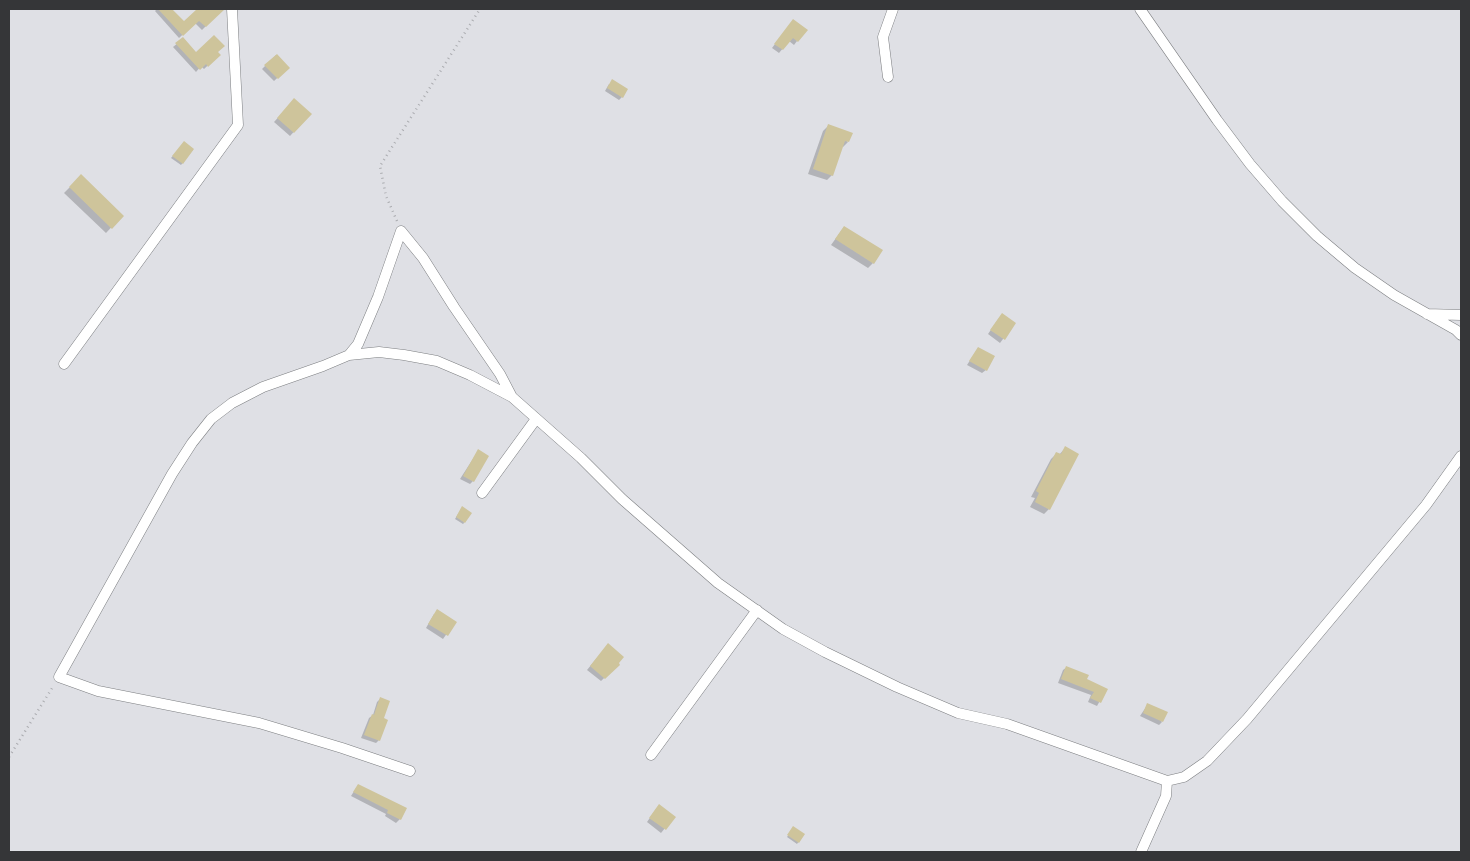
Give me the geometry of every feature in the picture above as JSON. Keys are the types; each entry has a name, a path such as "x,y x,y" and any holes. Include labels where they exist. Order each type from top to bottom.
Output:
{"street":[{"path":"64,364 238,125 232,9"},
{"path":"888,77 883,37 893,9"},
{"path":"1140,9 1217,120 1282,202 1317,236 1355,268 1394,295 1456,330 1461,335"},
{"path":"350,355 358,344 378,298 401,231"},
{"path":"401,231 423,258 500,374 512,397"},
{"path":"1426,314 1461,315"},
{"path":"410,771 259,723 98,691 59,677 172,474 210,419 232,402 263,387 350,355 380,352 437,361 470,374 512,397 581,458 622,500 718,583 783,629 825,652 897,687 958,713 1007,724 1167,781 1184,777 1207,761 1247,719 1426,505 1461,456"},
{"path":"482,493 536,419"},
{"path":"651,755 757,610"},
{"path":"1140,852 1166,796 1167,781"}],"path":[{"path":"401,231 386,196 380,166 480,9"},
{"path":"9,757 59,677"}],"building":[{"path":"158,9 172,9 184,21 197,9 225,9 206,27 199,21 183,36"},
{"path":"793,19 808,30 798,42 793,38 783,50 774,44"},
{"path":"214,35 225,46 218,52 221,55 208,67 206,64 200,70 175,43 183,37 196,52"},
{"path":"277,54 290,68 278,79 264,65"},
{"path":"612,79 628,89 623,98 607,88"},
{"path":"294,98 312,114 294,133 277,118"},
{"path":"828,124 853,133 849,142 845,141 833,176 813,169"},
{"path":"184,141 194,149 183,164 172,156"},
{"path":"81,174 124,216 112,229 69,187"},
{"path":"844,226 883,250 874,264 835,239"},
{"path":"1002,313 1016,323 1005,340 990,330"},
{"path":"978,347 995,356 987,371 969,361"},
{"path":"1065,446 1079,454 1050,510 1035,502 1039,493 1036,491 1056,452 1061,454"},
{"path":"478,449 489,456 474,482 463,476"},
{"path":"462,506 472,513 465,523 456,517"},
{"path":"437,609 457,622 448,636 428,624"},
{"path":"608,643 624,657 619,663 620,665 605,679 590,666"},
{"path":"1066,666 1089,675 1087,679 1108,689 1101,703 1090,698 1094,692 1061,679"},
{"path":"380,697 390,701 384,718 388,720 380,741 364,735"},
{"path":"1147,703 1168,712 1163,722 1143,713"},
{"path":"358,784 407,808 401,820 387,813 388,810 353,792"},
{"path":"659,804 676,817 666,830 649,818"},
{"path":"793,826 805,834 799,843 787,835"}]}
